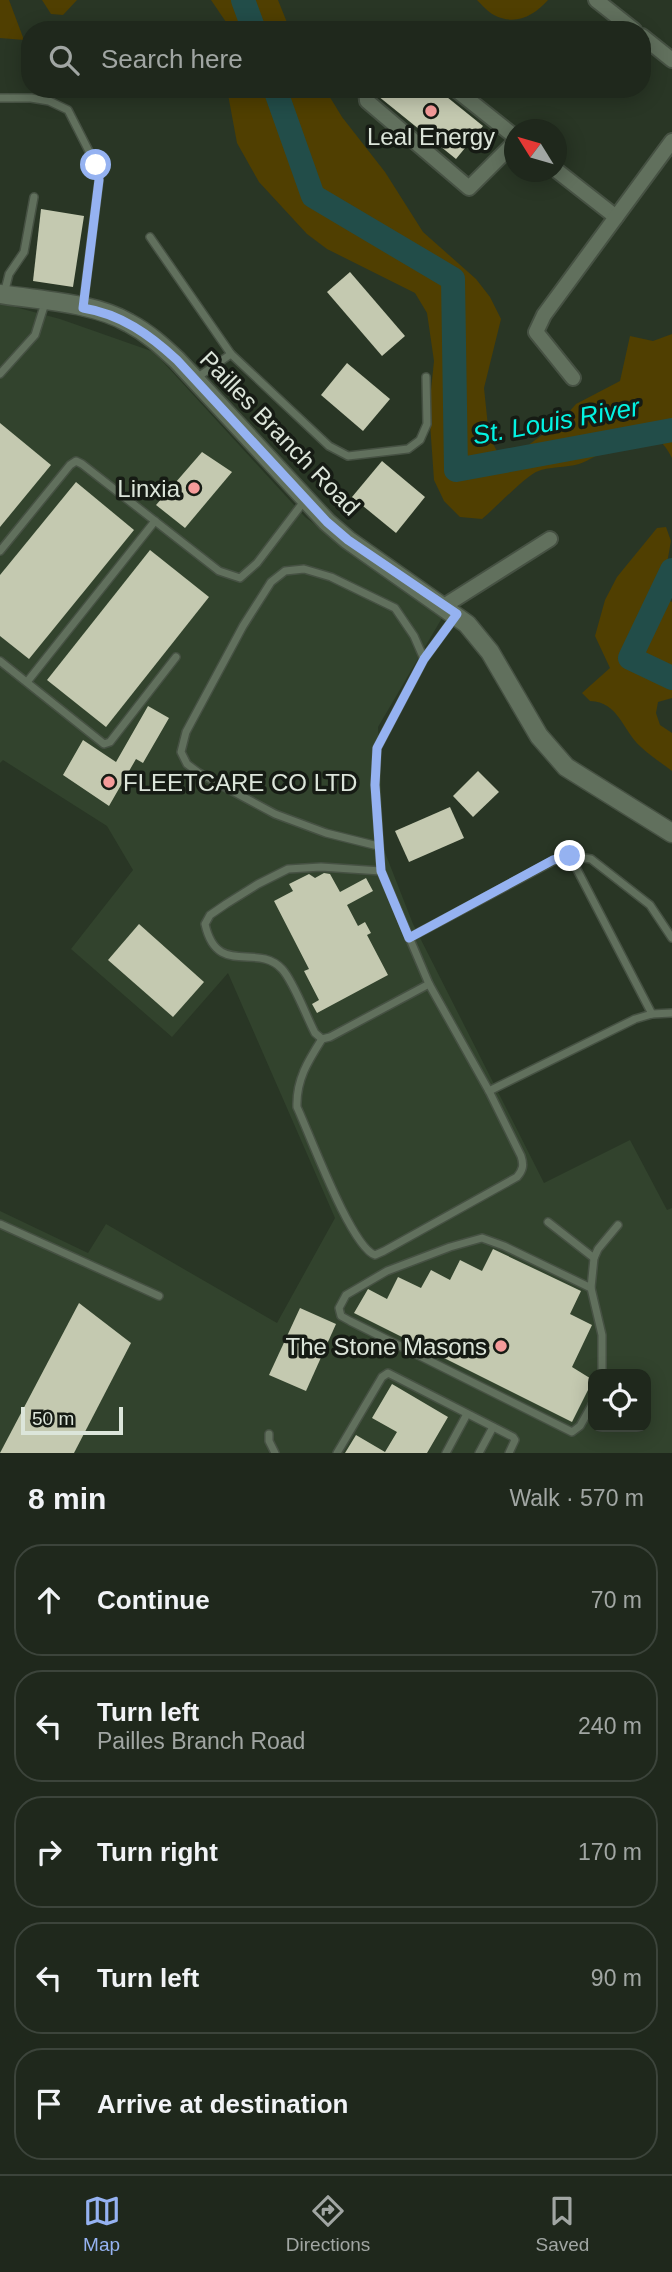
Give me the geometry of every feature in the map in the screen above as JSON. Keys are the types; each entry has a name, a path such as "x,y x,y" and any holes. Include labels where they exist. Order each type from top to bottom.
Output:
{"main road":[{"name":"Pailles Branch Road","path":"2,295 96,310 127,322 152,337 195,379 305,499 348,540 451,610 478,635 539,736 561,761 584,780 672,833"}],"street":[{"path":"596,0 623,21"},
{"path":"651,43 672,60"},
{"path":"367,98 469,188 504,153"},
{"path":"466,98 504,128"},
{"path":"573,378 536,332 544,315 672,141"},
{"path":"567,179 616,217"},
{"path":"451,610 550,540"}],"lane":[{"path":"0,98 50,101 68,110 96,165 99,180 83,308"},
{"path":"2,295 9,274 24,252 34,197"},
{"path":"150,237 231,354 329,446 348,456 408,449 420,440 427,424 426,377"},
{"path":"0,374 35,335 46,302"},
{"path":"195,379 231,354"},
{"path":"0,551 76,461 219,571 240,578 257,563 305,499"},
{"path":"27,682 155,520"},
{"path":"378,846 326,833 275,814 187,764 181,752 186,732 243,626 271,582 285,571 304,569 331,577 395,608 414,636 424,659"},
{"path":"429,984 323,1038 304,1067 297,1091 298,1107 350,1226 369,1253 375,1255 517,1177 524,1164 489,1091 429,984 381,871 375,785 377,748 451,610"},
{"path":"0,660 107,744 176,657"},
{"path":"409,938 553,860 570,856 591,859 618,878 650,905 672,938"},
{"path":"570,856 652,1014"},
{"path":"323,1038 315,1033 282,969 268,961 228,957 216,950 205,924 210,915 226,904 288,869 321,867 381,871"},
{"path":"489,1091 635,1019 652,1014 672,1013"},
{"path":"548,1222 594,1258"},
{"path":"0,1224 159,1296"},
{"path":"602,1369 602,1335 591,1288 594,1258 618,1225"},
{"path":"588,1412 580,1426 572,1432 350,1321 341,1316 339,1308 346,1295 387,1271 482,1238 591,1288"},
{"path":"337,1453 382,1377 388,1373 515,1440 509,1453"},
{"path":"446,1453 467,1414"},
{"path":"479,1453 493,1427"},
{"path":"269,1434 269,1441 275,1453"}],"shaded area":[{"path":"0,0 9,0 21,32 21,40 0,38"},
{"path":"42,0 77,0 63,15 51,14"},
{"path":"211,0 278,0 286,21 225,21"},
{"path":"477,0 548,0 530,15 509,20 492,14"},
{"path":"229,98 330,98 385,172 423,232 476,279 490,297 501,319 484,388 489,436 499,455 523,449 561,421 576,404 620,381 630,336 653,341 672,334 672,458 662,444 652,437 640,435 628,438 579,464 536,472 482,519 460,517 444,501 434,480 429,409 434,361 427,313 415,293 327,249 307,234 259,182 237,143"},
{"path":"0,303 60,319 154,352 305,517 442,618 378,727 384,850 413,924 544,1183 630,1140 667,1210 672,1208 672,1453 0,1453 0,1211 88,1253 106,1224 277,1323 335,1218 228,973 172,1037 71,949 133,870 107,826 3,760 0,763"},
{"path":"666,527 671,541 661,597 672,602 672,698 658,702 656,713 660,725 672,733 672,771 641,747 608,706 590,701 582,693 610,668 595,636 605,600 617,577 657,528"}],"building":[{"name":"Leal Energy","path":"380,98 448,98 483,126 456,159"},
{"path":"41,209 84,216 73,287 33,281"},
{"path":"350,272 405,336 382,356 327,292"},
{"path":"347,363 390,399 363,431 321,395"},
{"path":"0,423 51,465 0,527"},
{"name":"Linxia","path":"202,452 232,472 185,528 156,505"},
{"path":"382,461 425,497 396,533 352,497"},
{"path":"76,482 134,530 29,659 0,636 0,575"},
{"path":"150,550 209,597 106,727 47,680"},
{"path":"148,706 169,718 143,763 136,759 109,806 63,775 83,740 116,762"},
{"path":"478,771 499,792 473,817 453,796"},
{"path":"450,807 464,838 409,862 395,831"},
{"path":"324,873 330,874 340,892 366,878 373,891 347,905 358,926 365,922 371,933 367,935 388,975 317,1013 312,1004 319,1000 304,971 309,969 274,901 293,891 289,884 309,874 315,878"},
{"path":"139,924 204,982 173,1017 108,960"},
{"name":"The Stone Masons","path":"493,1249 581,1291 570,1314 592,1325 572,1367 588,1377 588,1390 572,1422 354,1313 368,1289 387,1299 398,1277 421,1288 431,1270 450,1280 460,1260 482,1271"},
{"path":"79,1303 131,1343 74,1453 0,1453"},
{"path":"300,1308 336,1324 306,1391 269,1375"},
{"path":"392,1384 448,1417 427,1453 345,1453 356,1435 385,1452 397,1432 372,1418"}],"waterway":[{"name":"St. Louis River","path":"243,0 251,21"},
{"name":"St. Louis River","path":"278,98 313,196 453,279 456,470 672,430"},
{"name":"St. Louis River","path":"672,570 630,658 672,678"}],"place":[{"name":"Leal Energy","path":"431,111"},
{"name":"Linxia","path":"194,488"},
{"name":"FLEETCARE CO LTD","path":"109,782"},
{"name":"The Stone Masons","path":"501,1346"}],"route":[{"path":"96,165 99,180 83,308 127,322 152,337 177,360 327,522 348,540 457,614 424,659 377,748 375,785 381,871 409,938 553,860 570,856"}]}
